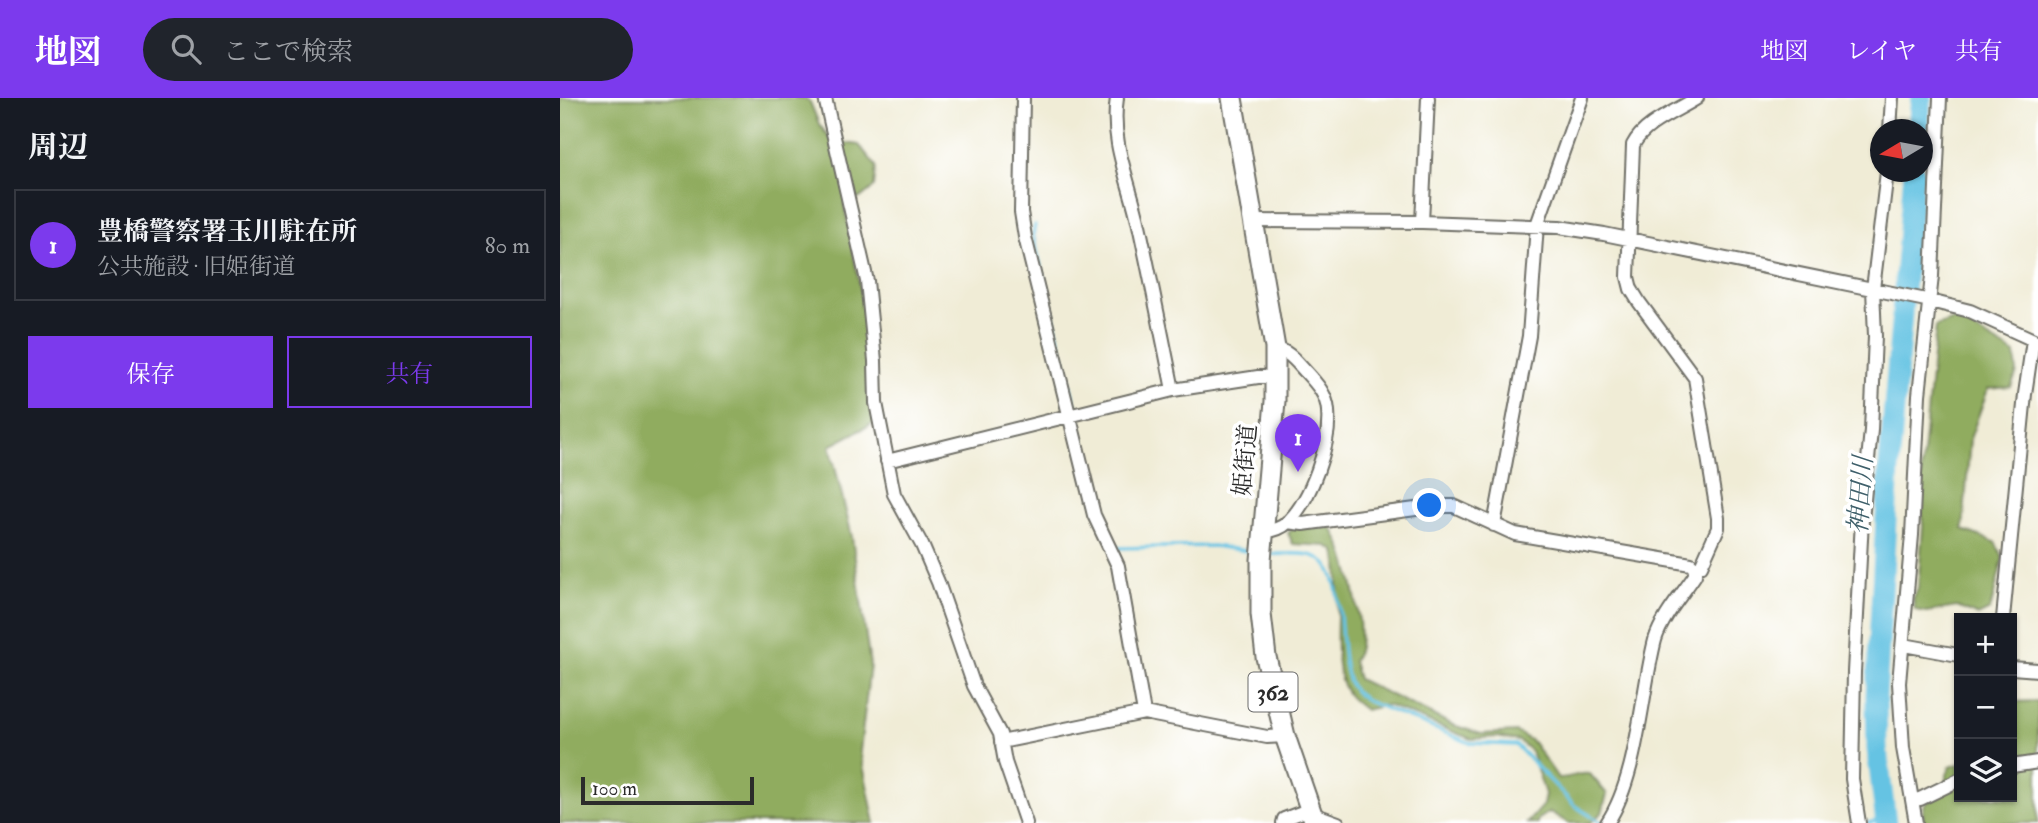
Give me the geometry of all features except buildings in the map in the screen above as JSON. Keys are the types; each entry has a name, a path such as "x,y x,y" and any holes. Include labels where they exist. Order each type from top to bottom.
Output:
{"highway":[{"name":"姫街道","path":"1232,98 1275,348 1276,377 1262,545 1261,614 1266,657 1285,736 1314,819"}],"street":[{"path":"825,98 867,281 876,403 894,494 928,557 974,686 1001,742 1026,823"},
{"path":"1023,98 1021,212 1025,237 1075,415 1094,515 1118,566 1144,713"},
{"path":"1117,98 1116,129 1121,167 1138,222 1173,390"},
{"path":"1422,222 1428,98"},
{"path":"1494,525 1529,336 1537,225 1582,98"},
{"path":"1695,569 1701,566 1718,528 1698,389 1688,366 1631,289 1628,277 1628,239 1633,145 1647,129 1697,98"},
{"path":"1891,119 1892,98"},
{"path":"1916,823 1903,748 1899,683 1904,645 1940,98"},
{"path":"1859,822 1852,779 1854,698 1876,290 1886,182"},
{"path":"1253,222 1537,225 1628,239 1928,300 1970,311 2035,341 2023,408 2003,613"},
{"path":"1262,545 1275,530 1287,523 1305,498 1317,472 1329,413 1321,389 1288,351 1275,348"},
{"path":"887,461 1173,390 1258,377 1276,377"},
{"path":"1287,523 1303,524 1454,506 1515,534 1691,564 1695,575 1656,638 1625,782 1617,806 1607,822"},
{"path":"1904,645 1954,654"},
{"path":"2017,668 2038,670"},
{"path":"1001,742 1144,713 1267,737 1285,736"},
{"path":"2017,765 2038,762"},
{"path":"1912,800 1920,799 1954,782"},
{"path":"1283,823 1284,819 1293,814 1305,811 1314,819 1338,823"}],"green space":[{"path":"560,98 804,98 810,102 819,124 832,141 859,145 876,166 874,187 860,198 844,204 863,304 874,423 830,446 852,537 870,665 860,751 875,823 560,823"},
{"path":"1957,319 2015,354 2017,372 2011,387 1988,389 1970,439 1963,530 1995,542 2003,558 1990,610 1984,613 1971,613 1957,607 1927,612 1915,610 1913,599 1918,588 1923,527 1921,473 1936,326"},
{"path":"1331,527 1343,551 1356,602 1360,634 1358,652 1353,661 1358,679 1453,725 1481,734 1516,732 1532,741 1558,778 1590,774 1607,794 1602,813 1590,823 1568,823 1550,812 1538,819 1537,823 1527,823 1543,805 1545,794 1531,751 1519,741 1497,737 1471,739 1387,705 1365,710 1351,698 1342,682 1338,666 1335,551 1327,546 1293,544 1288,533 1294,528"},
{"path":"2038,701 2038,823 1924,823 1924,806 1945,793 1946,776 1950,767 1954,766 1954,802 2017,802 2017,702"}],"waterway":[{"name":"神田川","path":"1919,119 1921,98"},
{"name":"神田川","path":"1886,823 1877,749 1876,696 1889,467 1913,182"},
{"path":"1035,225 1033,235 1076,410"},
{"path":"1077,418 1105,525"},
{"path":"1114,545 1116,548 1213,546 1254,552"},
{"path":"1269,554 1313,556 1328,567 1335,582 1344,661 1354,691 1367,701 1470,743 1516,745 1575,806 1602,823"},
{"path":"1869,823 1885,818"}],"place":[{"name":"豊橋警察署玉川駐在所","path":"1298,472"}]}
